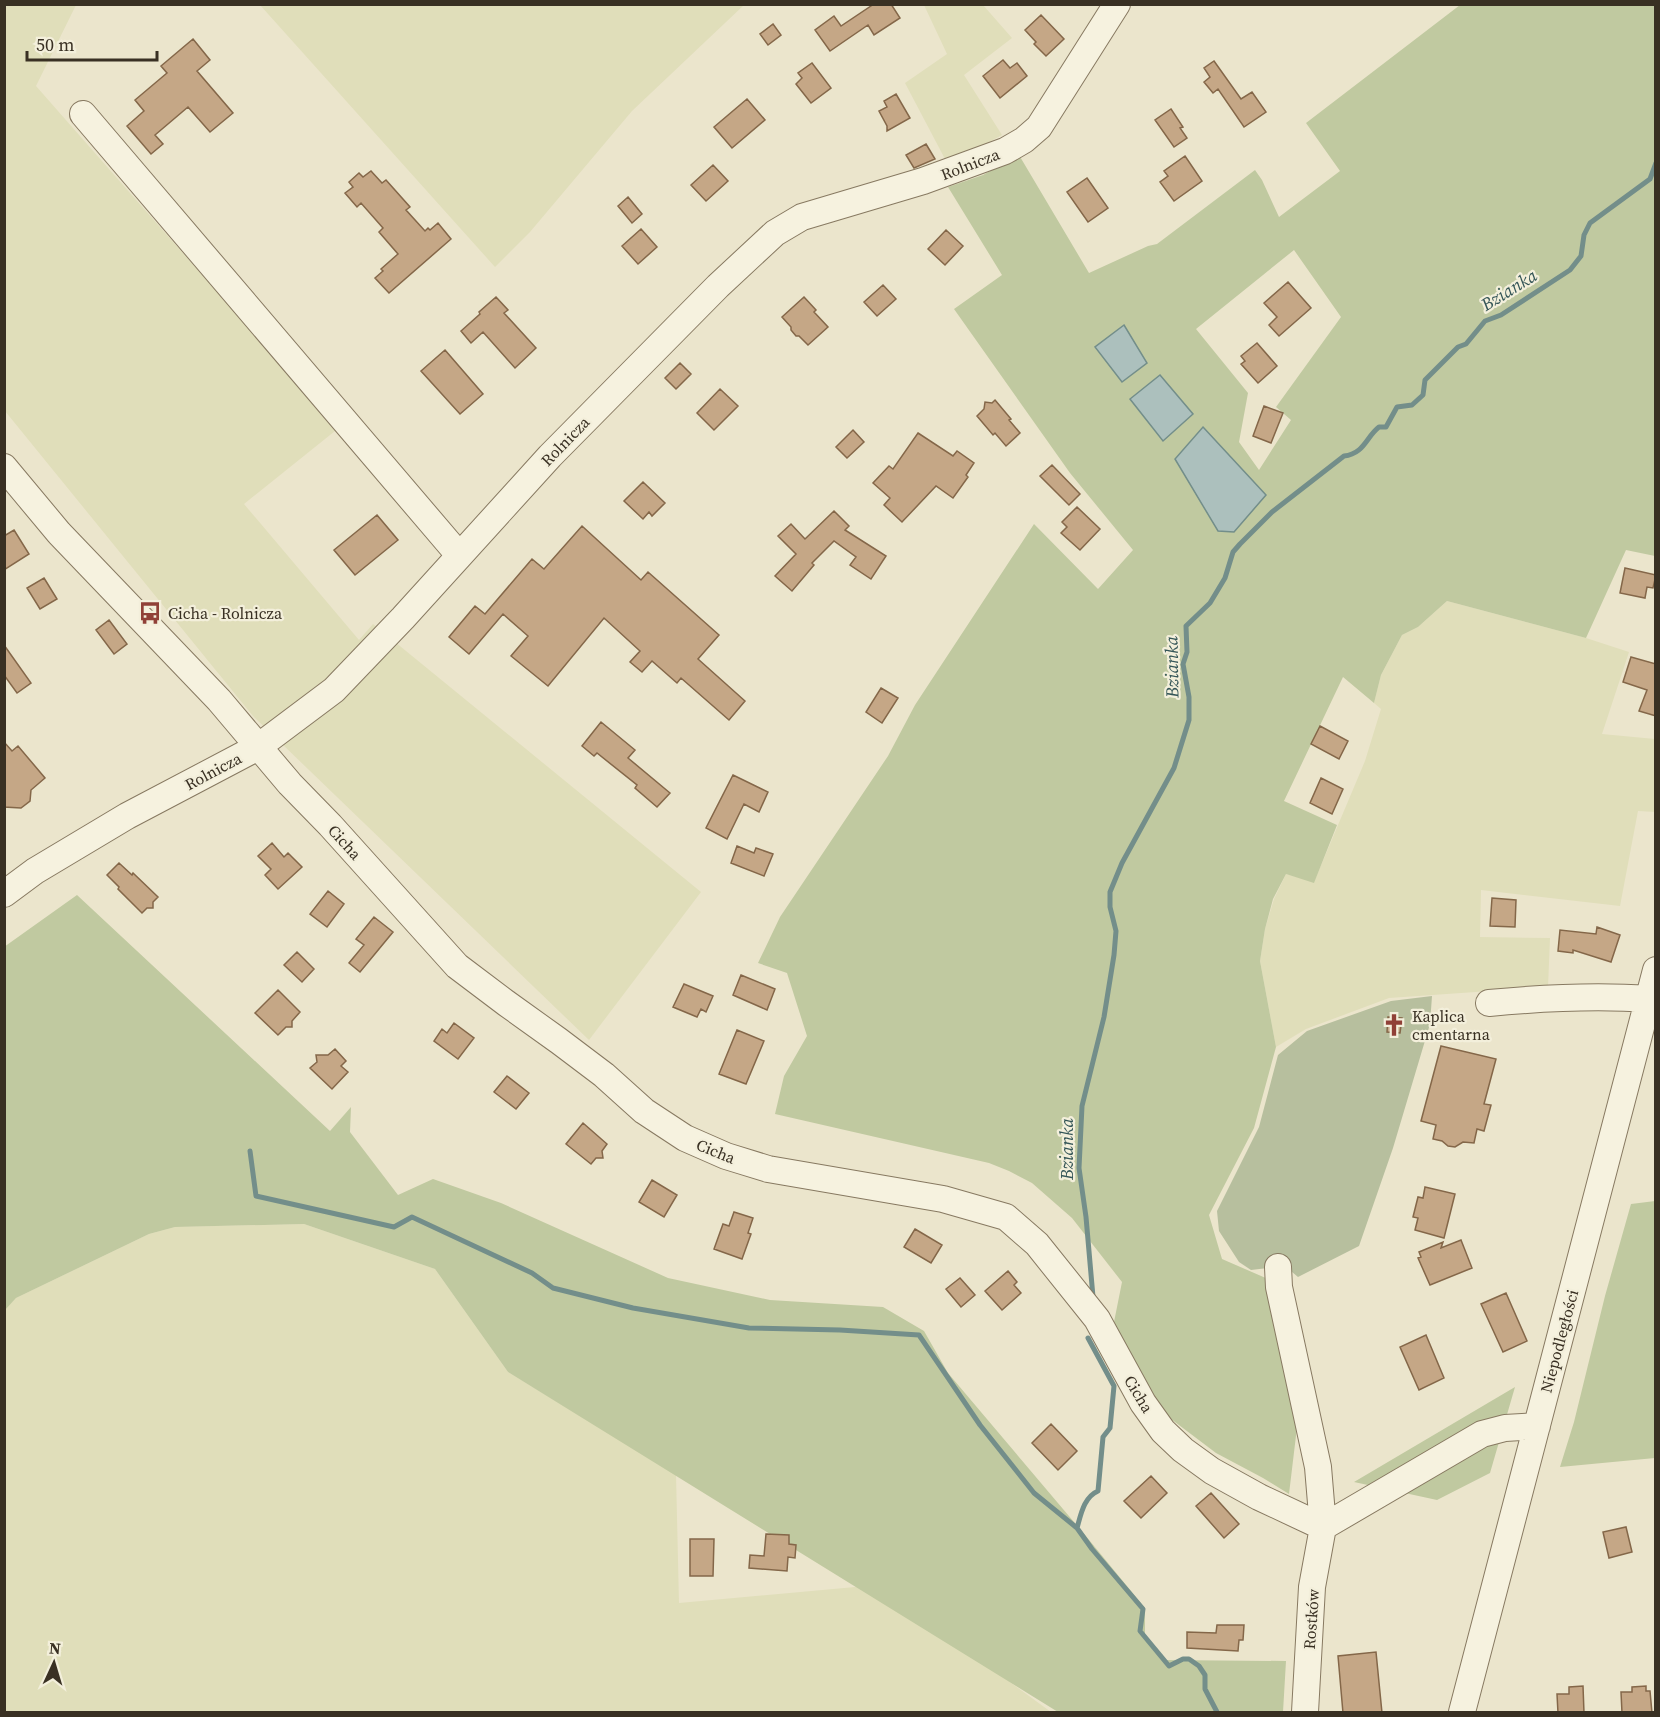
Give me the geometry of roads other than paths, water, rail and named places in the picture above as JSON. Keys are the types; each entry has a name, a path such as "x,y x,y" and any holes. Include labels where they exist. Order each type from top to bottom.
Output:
{"street":[{"name":"Rolnicza","path":"4,894 35,871 127,816 258,747 334,690 550,456 718,286 775,233 802,217 923,181 1005,151 1024,140 1039,127 1117,4"},
{"path":"83,114 459,555"},
{"name":"Cicha","path":"4,467 59,533 219,700 258,747 457,966 604,1075 644,1110 685,1138 726,1156 768,1169 944,1199 1006,1217 1037,1244 1097,1319 1143,1403 1163,1431 1183,1450 1212,1471 1259,1497 1323,1527"},
{"name":"Niepodległości","path":"1462,1713 1656,970"},
{"path":"1489,1003 1566,998 1648,999"},
{"name":"Rostków","path":"1278,1267 1280,1287 1318,1467 1323,1527 1312,1587 1305,1713"},
{"path":"1323,1527 1482,1434 1505,1428 1537,1426"}],"waterway":[{"name":"Bzianka","path":"1093,1297 1079,1168 1082,1106 1104,1017 1114,955 1116,931 1110,907 1110,892 1122,863 1174,768 1189,720 1189,697 1183,664 1187,652 1186,626 1210,603 1225,578 1233,552 1272,512 1344,456 1351,455 1360,449 1379,427 1386,427 1397,407 1412,405 1423,395 1425,380 1458,347 1466,344 1485,321 1501,315 1570,270 1581,256 1584,235 1590,223 1650,179 1656,163"},
{"path":"250,1151 256,1196 394,1227 412,1217 532,1273 553,1288 633,1308 749,1328 919,1335 980,1425 1034,1493 1077,1528"},
{"name":"Bzianka","path":"1088,1338 1114,1386 1110,1428 1103,1437 1098,1491 1086,1502 1077,1528 1143,1609 1140,1631 1169,1666 1183,1659 1189,1659 1199,1666 1205,1675 1205,1689 1217,1712"}],"place":[{"name":"Cicha - Rolnicza","path":"150,613"},
{"name":"Kaplica cmentarna","path":"1394,1025"}]}
